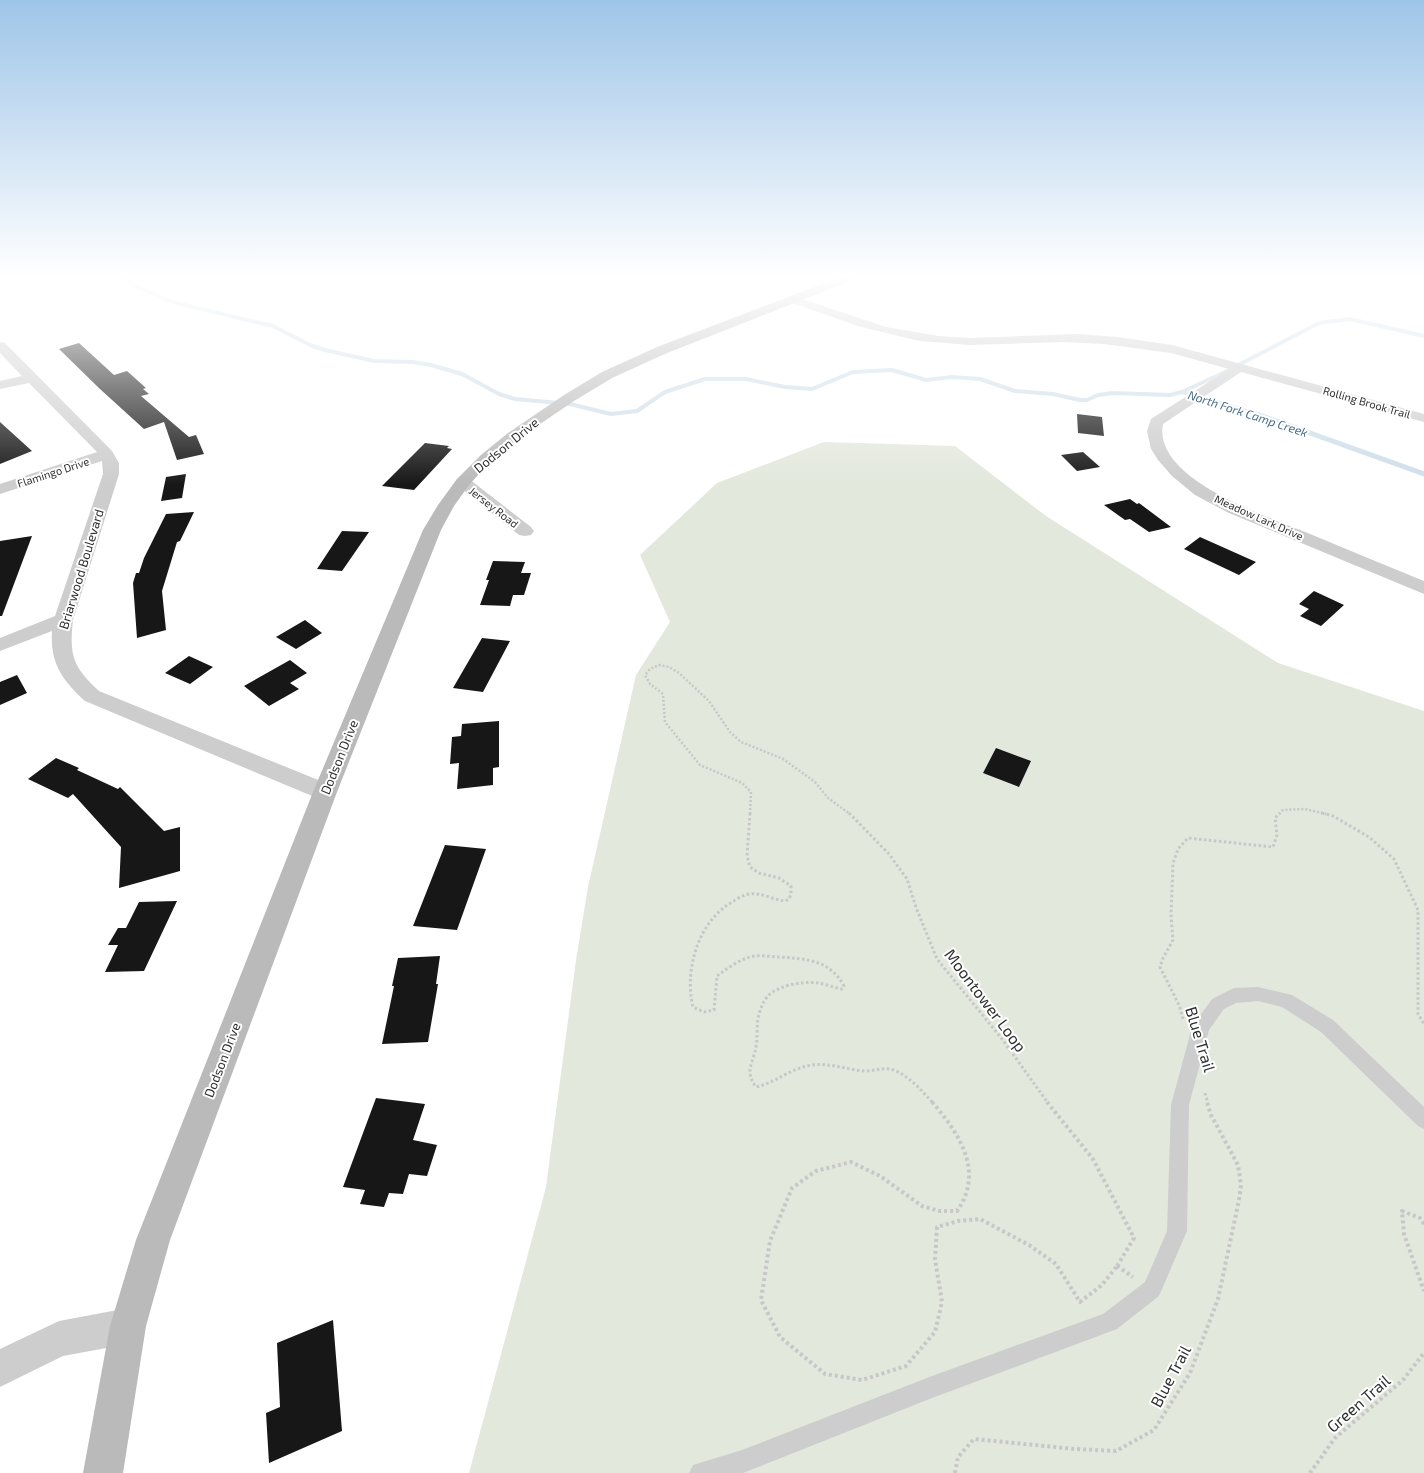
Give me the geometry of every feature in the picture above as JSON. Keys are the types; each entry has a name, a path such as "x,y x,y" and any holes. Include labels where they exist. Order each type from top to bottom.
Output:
{"street":[{"path":"1,347 107,454"},
{"name":"Dodson Drive","path":"103,1473 128,1326 153,1240 324,792 432,530 446,505 463,482 486,458 513,436 569,398 607,375 671,347"},
{"name":"Rolling Brook Trail","path":"1157,347 1172,349 1240,367 1424,418"},
{"name":"Meadow Lark Drive","path":"1240,367 1156,422 1153,430 1156,442 1169,465 1192,485 1224,504 1424,588"},
{"path":"0,385 31,378"},
{"name":"Flamingo Drive","path":"0,489 107,454"},
{"name":"Briarwood Boulevard","path":"107,454 111,463 111,474 63,620 60,641 64,662 75,681 92,696 324,792"},
{"name":"Jersey Road","path":"463,482 525,531"},
{"path":"0,645 63,620"},
{"path":"0,1369 59,1339 128,1326"}],"lane":[{"path":"701,1473 742,1462 932,1388 1110,1322 1152,1289 1177,1231 1180,1105 1201,1027 1218,1004 1234,996 1258,994 1286,1000 1327,1026 1424,1120"}],"path":[{"name":"Moontower Loop","path":"659,665 669,667 679,673 709,701 730,732 741,742 783,759 814,782 828,798 850,814 889,854 907,879 917,910 937,959 1002,1039 1044,1098 1093,1159 1134,1238 1117,1266 1102,1285 1080,1302 1056,1264 1029,1244 980,1219 958,1222 937,1227 935,1259 942,1302 935,1332 906,1366 862,1380 825,1374 780,1337 761,1300 770,1241 792,1188 816,1171 851,1162 880,1176 922,1206 939,1211 957,1211 966,1200 970,1183 968,1162 960,1142 931,1100 903,1075 894,1070 885,1069 866,1071 828,1064 808,1066 787,1073 763,1086 756,1087 749,1078 749,1071 756,1048 760,1008 766,997 771,992 803,983 818,983 842,989 844,986 842,980 834,971 825,965 796,958 756,956 741,960 734,963 717,976 714,997 716,1004 714,1010 704,1012 693,1007 690,1001 692,962 708,922 721,908 752,893 783,902 789,899 793,893 791,886 779,878 759,873 750,867 746,856 750,833 751,792 742,783 700,765 682,744 665,722 663,694 650,686 647,681 645,675 650,669 659,665"},
{"name":"Blue Trail","path":"955,1473 958,1457 974,1439 1116,1451 1154,1430 1190,1373 1218,1299 1241,1185 1238,1166 1211,1115 1179,1005 1160,967 1163,958 1174,940 1171,915 1173,863 1178,849 1188,838 1273,847 1277,835 1275,818 1283,810 1305,809 1333,816 1369,837 1394,859 1418,910 1418,1014 1424,1024"},
{"path":"1424,1224 1420,1218 1402,1211 1404,1234 1424,1290"},
{"path":"1117,1266 1152,1289"},
{"name":"Green Trail","path":"1310,1473 1335,1438 1403,1380 1424,1353"}],"shaded area":[{"path":"824,442 955,446 1046,516 1278,663 1424,711 1424,1473 469,1473 546,1187 576,960 588,887 636,675 670,622 640,555 717,483"}],"building":[{"path":"67,347 83,347 114,375 127,371 146,388 143,389 149,394 141,396 189,437 196,435 204,454 177,460 164,422 144,429 59,349"},
{"path":"1077,414 1102,417 1104,436 1078,433"},
{"path":"0,422 32,451 0,464"},
{"path":"425,443 449,446 447,448 452,449 414,490 382,486"},
{"path":"1083,452 1100,467 1077,471 1061,455"},
{"path":"186,474 182,498 161,501 166,477"},
{"path":"1130,499 1137,504 1139,503 1171,527 1149,532 1130,519 1125,520 1104,505"},
{"path":"194,512 180,541 177,542 162,591 166,630 137,638 133,583 136,573 139,573 144,558 166,514"},
{"path":"342,531 369,532 342,571 317,569"},
{"path":"32,536 2,616 0,616 0,541"},
{"path":"1200,537 1256,562 1239,575 1184,549"},
{"path":"493,561 525,562 521,573 531,573 524,595 513,595 510,606 480,605 489,580 486,580"},
{"path":"1314,591 1344,605 1321,626 1300,616 1309,609 1299,604"},
{"path":"305,620 322,633 296,649 276,637"},
{"path":"482,638 510,641 483,692 453,688"},
{"path":"189,656 213,667 190,684 165,673"},
{"path":"290,660 307,673 290,683 299,689 269,706 244,686"},
{"path":"17,675 27,693 0,705 0,682"},
{"path":"499,721 499,767 493,768 493,785 457,789 459,763 450,764 452,737 461,736 462,724"},
{"path":"996,748 1031,761 1019,787 983,773"},
{"path":"56,758 79,768 77,770 118,789 120,787 164,831 180,827 180,871 119,888 121,847 73,794 68,798 28,779"},
{"path":"445,845 486,849 457,930 413,926"},
{"path":"177,901 144,971 105,972 118,945 108,945 118,928 126,928 139,902"},
{"path":"440,956 436,984 438,984 428,1042 382,1044 398,958"},
{"path":"376,1098 425,1104 413,1140 437,1145 427,1176 409,1174 403,1194 389,1193 384,1207 360,1204 365,1190 343,1187"},
{"path":"333,1320 342,1431 269,1463 266,1413 280,1407 277,1343"}],"waterway":[{"name":"North Fork Camp Creek","path":"314,347 374,361 413,362 431,365 462,374 499,394 515,399 570,404 611,414 637,411 665,392 705,379 746,379 785,387 812,389 853,372 892,370 926,380 952,377 980,379 1015,391 1053,394 1080,400 1087,400 1098,395 1113,393 1170,395 1182,392"},
{"path":"1182,392 1273,347"},
{"name":"North Fork Camp Creek","path":"1182,392 1259,415"},
{"name":"North Fork Camp Creek","path":"1259,415 1424,474"}]}
